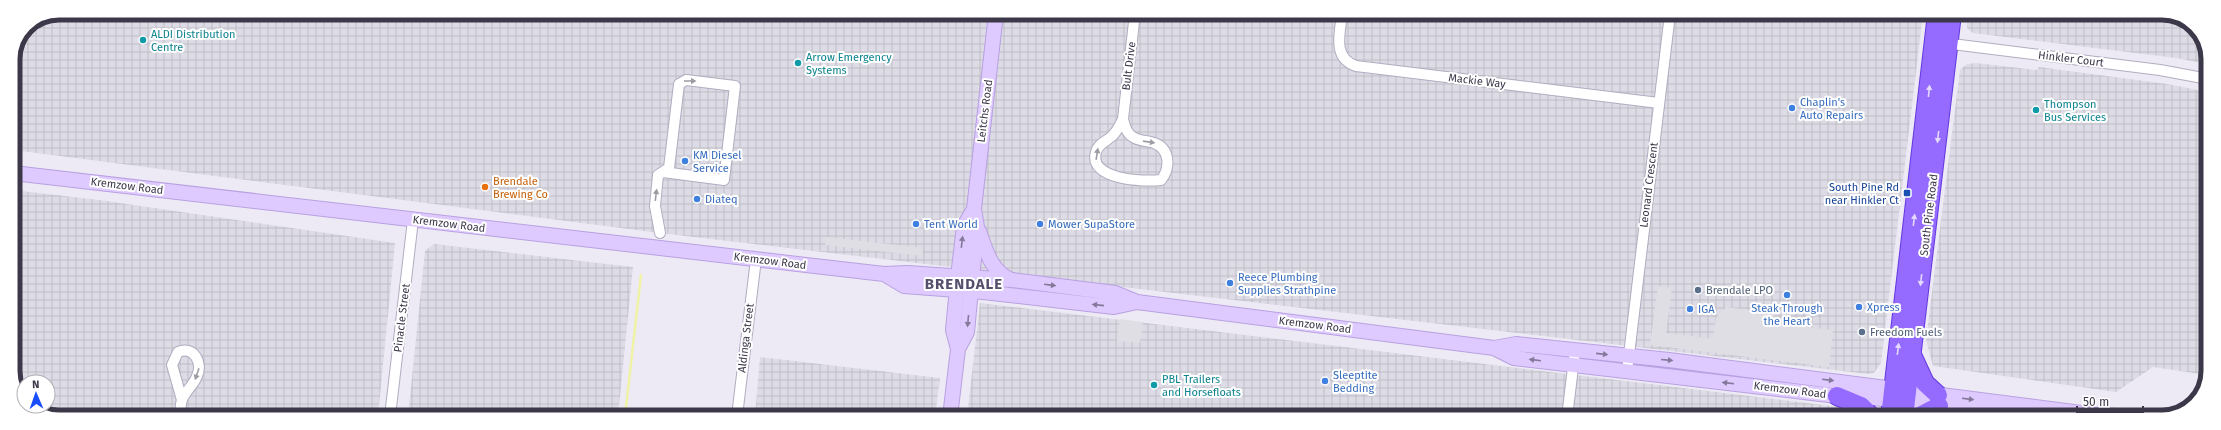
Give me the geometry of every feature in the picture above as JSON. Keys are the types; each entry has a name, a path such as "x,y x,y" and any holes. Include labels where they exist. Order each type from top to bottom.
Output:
{"highway":[{"name":"South Pine Road","path":"1899,402 1912,354 1941,42 1938,20"},
{"name":"South Pine Road","path":"1899,402 1941,42 1950,20"},
{"path":"1912,354 1925,383 1939,400 1927,410"},
{"path":"1836,396 1861,406 1865,410"}],"street":[{"name":"Leitchs Road","path":"951,410 958,349 967,332 977,227 974,210 995,20"},
{"name":"Bult Drive","path":"1123,118 1118,130 1101,143 1096,152 1096,163 1100,170 1109,175 1150,181 1161,180 1167,172 1168,161 1163,150 1155,143 1142,141 1132,137 1125,130 1123,118 1134,20"},
{"name":"Mackie Way","path":"1342,20 1339,50 1346,61 1356,66 1659,103"},
{"name":"Leonard Crescent","path":"1628,364 1669,20"},
{"name":"Hinkler Court","path":"1941,42 2160,70 2201,78"},
{"path":"660,234 655,206 658,175 669,168 679,84 686,80 735,86 724,180 663,172"},
{"name":"Kremzow Road","path":"20,174 884,274 907,273 957,284 971,292 1114,307 1136,302"},
{"name":"Leitchs Road","path":"958,349 953,330 957,284 964,226 974,210"},
{"name":"Pinacle Street","path":"391,410 413,220"},
{"path":"977,227 990,262 1001,275 1012,280"},
{"name":"Aldinga Street","path":"738,410 756,259"},
{"name":"Kremzow Road","path":"957,284 972,277 1012,280 1115,293 1136,302 1494,348 1514,358 1574,358 1628,364 1836,396 1847,395 1899,402 1939,400 2046,410"},
{"path":"1569,410 1574,358"},
{"name":"Kremzow Road","path":"1628,364 1669,360 1899,402"},
{"path":"181,410 182,400"}],"shaded area":[{"path":"59,20 1922,20 1881,363 1874,373 1868,374 660,233 20,151 20,59 23,44 31,31 37,27 44,23"},
{"path":"1966,20 2170,21 2182,25 2191,33 2200,49 2201,63 2176,58 1973,33 1967,28"},
{"path":"1976,63 2037,70 2039,67 2167,84 2201,91 2201,374 2153,367 2116,392 1933,366 1926,340 1960,70 1967,64"},
{"path":"20,191 99,200 395,243 379,410 56,410 56,374 20,374"},
{"path":"826,237 923,248 922,256 825,245"},
{"path":"434,244 633,267 619,410 409,410 425,251"},
{"path":"1658,286 1672,288 1666,333 1713,339 1716,318 1726,307 1774,313 1774,323 1833,330 1829,367 1650,345"},
{"path":"980,303 1840,407 1843,410 968,410"},
{"path":"1120,319 1143,322 1140,343 1117,341"},
{"path":"760,357 940,378 936,410 756,410"}],"waterway":[{"path":"626,410 641,275"}],"place":[{"name":"ALDI Distribution Centre","path":"143,40"},
{"name":"Arrow Emergency Systems","path":"798,63"},
{"name":"Chaplin's Auto Repairs","path":"1792,108"},
{"name":"Thompson Bus Services","path":"2036,110"},
{"name":"KM Diesel Service","path":"685,161"},
{"name":"Brendale Brewing Co","path":"485,187"},
{"name":"South Pine Rd near Hinkler Ct","path":"1907,193"},
{"name":"Diateq","path":"697,199"},
{"name":"Tent World","path":"916,224"},
{"name":"Mower SupaStore","path":"1040,224"},
{"name":"Reece Plumbing Supplies Strathpine","path":"1230,283"},
{"name":"Brendale LPO","path":"1698,290"},
{"name":"Steak Through the Heart","path":"1787,295"},
{"name":"Xpress","path":"1859,307"},
{"name":"IGA","path":"1690,309"},
{"name":"Freedom Fuels","path":"1862,332"},
{"name":"Sleeptite Bedding","path":"1325,381"},
{"name":"PBL Trailers and Horsefloats","path":"1154,385"}],"district":[{"name":"BRENDALE","path":"964,284"}]}
